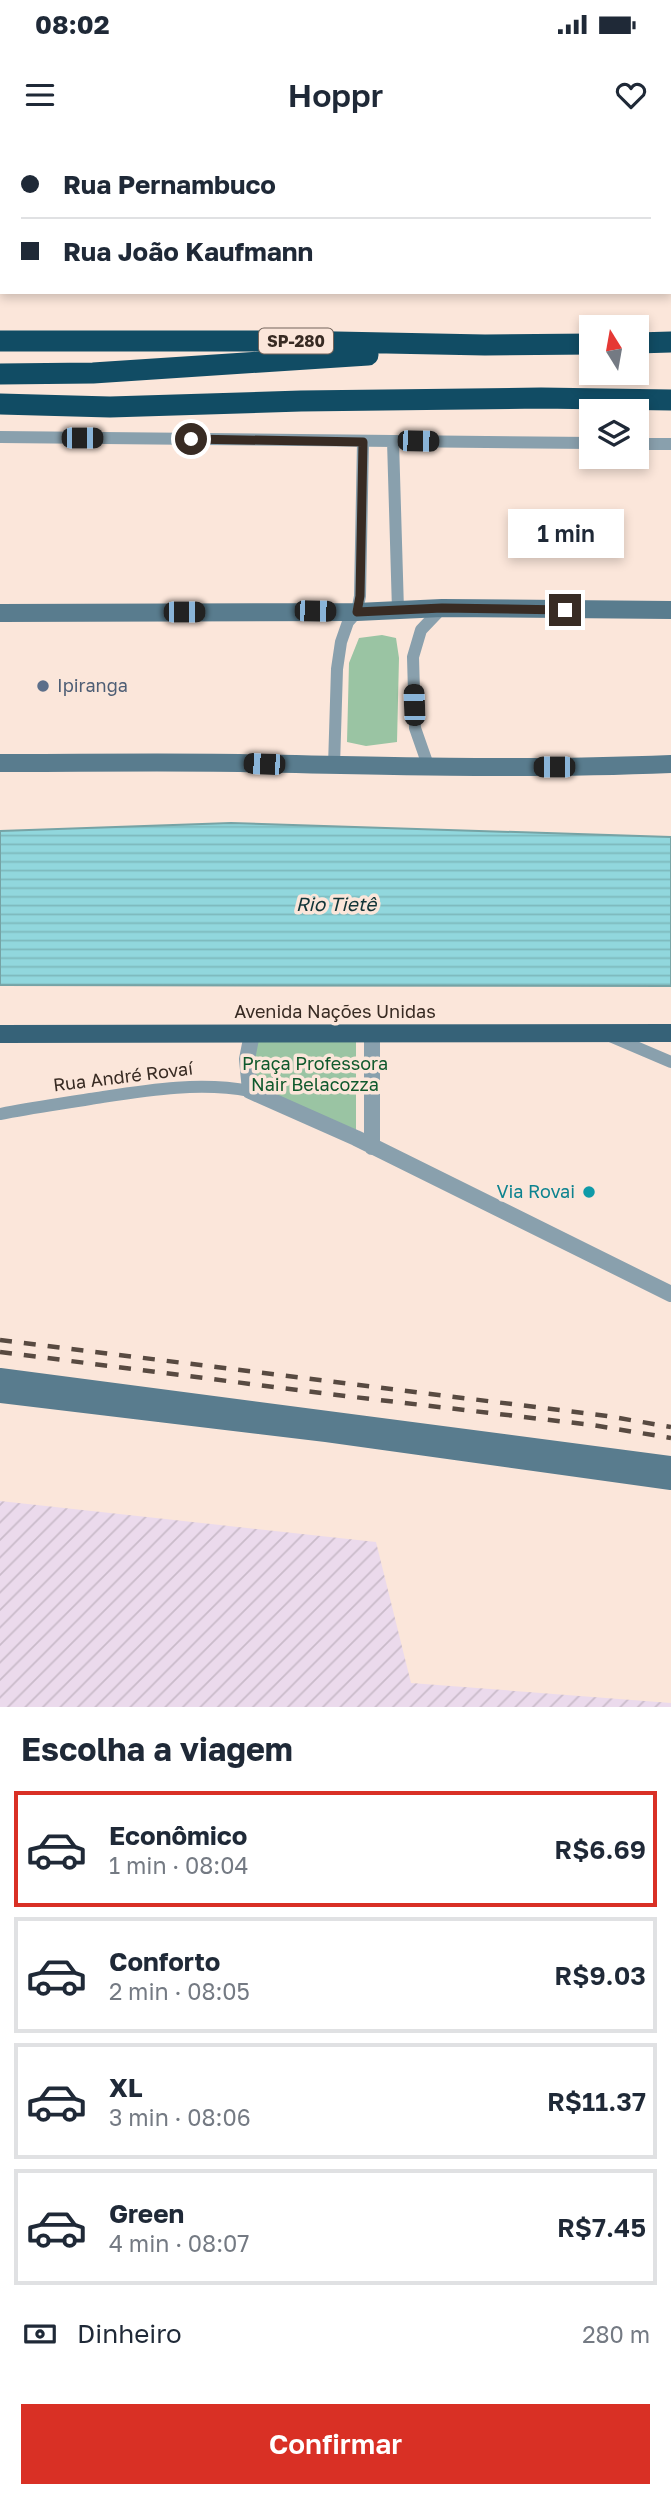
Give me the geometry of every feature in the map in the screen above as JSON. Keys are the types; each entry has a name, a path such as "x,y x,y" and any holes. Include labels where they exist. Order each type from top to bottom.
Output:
{"highway":[{"name":"SP-280","path":"0,341 579,344"},
{"path":"649,343 671,342"},
{"path":"0,374 93,373 251,364 485,345"},
{"path":"0,404 110,407 354,400 671,400"}],"main road":[{"path":"0,613 357,612 442,608 671,610"},
{"path":"0,764 149,762 429,768 671,764"},
{"name":"Avenida Nações Unidas","path":"0,1034 671,1033"},
{"path":"0,1377 671,1465"},
{"path":"0,1394 326,1433 671,1481"}],"street":[{"path":"0,437 579,443"},
{"path":"393,441 398,610"},
{"path":"334,766 337,669 341,642 348,622 357,612 360,596 363,442"},
{"path":"649,444 671,444"},
{"path":"429,768 415,728 413,657 421,630 442,608"},
{"path":"372,1033 372,1147"},
{"path":"250,1091 247,1059 252,1034"},
{"path":"604,1034 671,1062"},
{"name":"Rua André Rovaí","path":"0,1114 185,1087 206,1086 250,1091 372,1147 671,1294"}],"shaded area":[{"path":"0,1501 376,1542 411,1683 671,1703 671,1707 0,1707"}],"green space":[{"path":"382,635 396,638 399,658 397,742 366,746 347,742 349,663 359,638"},
{"name":"Praça Professora Nair Belacozza","path":"356,1033 356,1138 250,1091 252,1034"}],"water":[{"name":"Rio Tietê","path":"231,823 671,837 671,986 0,985 0,831"}],"railway":[{"path":"0,1340 607,1416 671,1427"},
{"path":"0,1352 592,1425 671,1438"}],"place":[{"name":"Ipiranga","path":"43,686"},
{"name":"Via Rovai","path":"589,1192"}],"route":[{"path":"191,439 363,442 360,596 357,612 442,608 565,610"}]}
